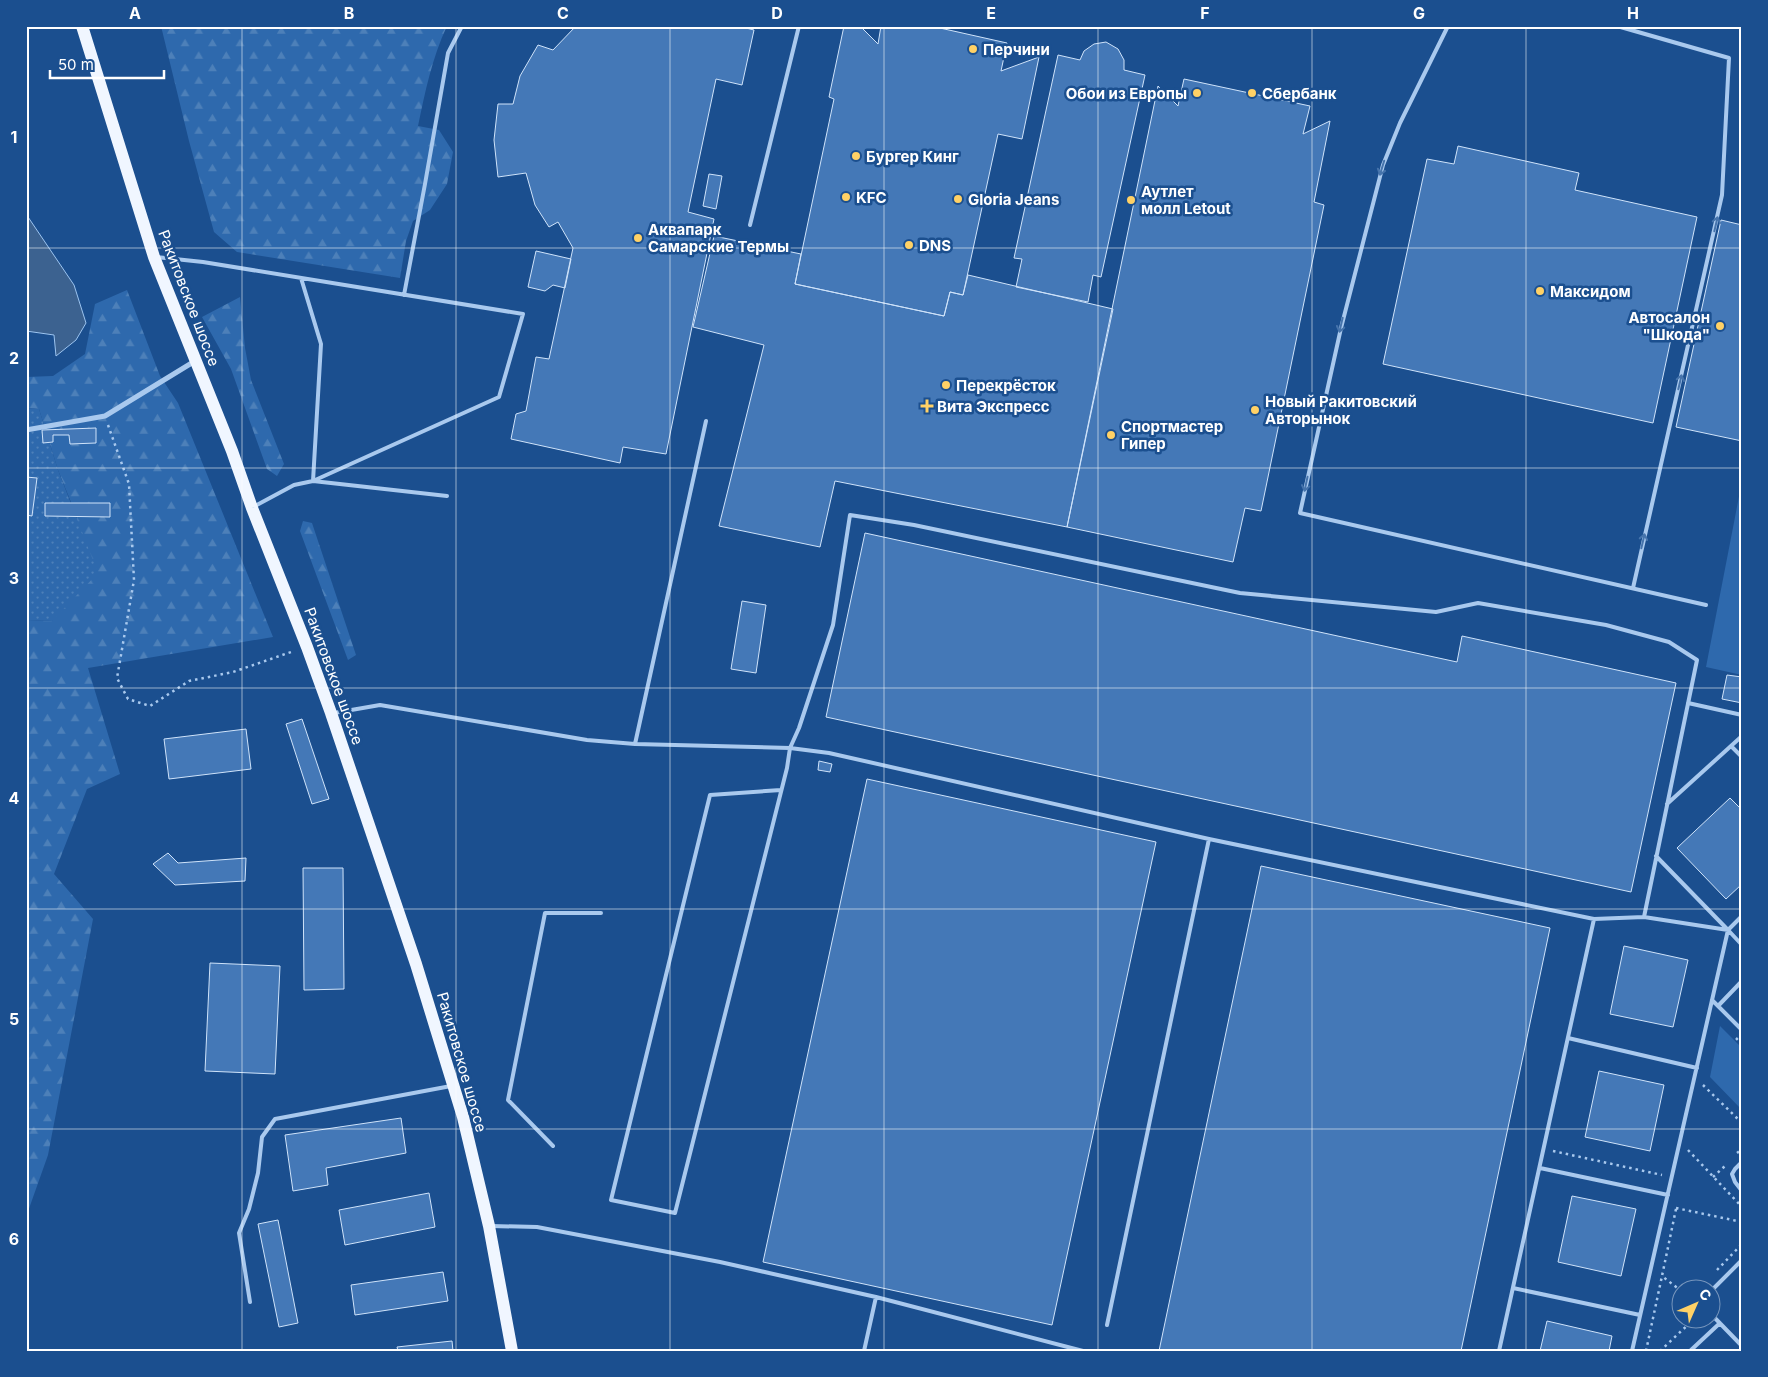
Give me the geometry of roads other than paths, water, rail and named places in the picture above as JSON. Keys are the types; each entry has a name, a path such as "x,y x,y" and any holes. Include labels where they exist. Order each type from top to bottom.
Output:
{"main road":[{"name":"Ракитовское шоссе","path":"82,26 154,257 232,451 252,508 307,647 416,964 463,1117 489,1226 512,1351"}],"street":[{"path":"26,430 105,416 196,360"}],"lane":[{"path":"404,295 448,53 462,26"},
{"path":"750,225 799,26"},
{"path":"1448,26 1400,123 1383,165 1340,328 1300,514 1706,605"},
{"path":"1617,26 1729,58 1722,195 1633,588"},
{"path":"154,257 203,262 523,314 499,397 313,481 294,485 252,508"},
{"path":"301,278 321,344 313,481"},
{"path":"635,744 706,421"},
{"path":"313,481 446,496"},
{"path":"781,790 710,795 611,1200 675,1213 781,790 790,748 799,728 833,625 850,515 914,525 1240,593 1436,612 1478,604 1606,625 1668,642 1697,660 1644,916"},
{"path":"1688,703 1742,715"},
{"path":"331,713 380,705 587,740 635,744 790,748 829,753 1209,839 1594,919 1644,916 1728,930"},
{"path":"1667,804 1742,736"},
{"path":"1731,746 1742,757"},
{"path":"1107,1325 1209,839"},
{"path":"1656,856 1742,945"},
{"path":"553,1146 508,1100 545,913 601,913"},
{"path":"1632,1351 1728,930 1742,916"},
{"path":"1499,1351 1594,919"},
{"path":"1718,1006 1742,981"},
{"path":"1712,1000 1741,1027"},
{"path":"1568,1038 1697,1068"},
{"path":"250,1302 238,1233 249,1209 258,1173 262,1137 275,1119 453,1085"},
{"path":"1742,1162 1732,1174 1742,1191"},
{"path":"1540,1168 1668,1195"},
{"path":"489,1226 537,1227 720,1262 876,1296 1083,1351"},
{"path":"1720,1282 1742,1260"},
{"path":"1513,1288 1640,1315"},
{"path":"864,1351 876,1296"},
{"path":"1720,1323 1742,1346"},
{"path":"1690,1351 1712,1330"}],"place":[{"name":"Перчини","path":"973,49"},
{"name":"Обои из Европы","path":"1197,93"},
{"name":"Сбербанк","path":"1252,93"},
{"name":"Бургер Кинг","path":"856,156"},
{"name":"KFC","path":"846,197"},
{"name":"Gloria Jeans","path":"958,199"},
{"name":"Аутлет молл Letout","path":"1131,200"},
{"name":"Аквапарк Самарские Термы","path":"638,238"},
{"name":"DNS","path":"909,245"},
{"name":"Максидом","path":"1540,291"},
{"name":"Автосалон \"Шкода\"","path":"1720,326"},
{"name":"Перекрёсток","path":"946,385"},
{"name":"Вита Экспресс","path":"927,406"},
{"name":"Новый Ракитовский Авторынок","path":"1255,410"},
{"name":"Спортмастер Гипер","path":"1111,435"}]}
